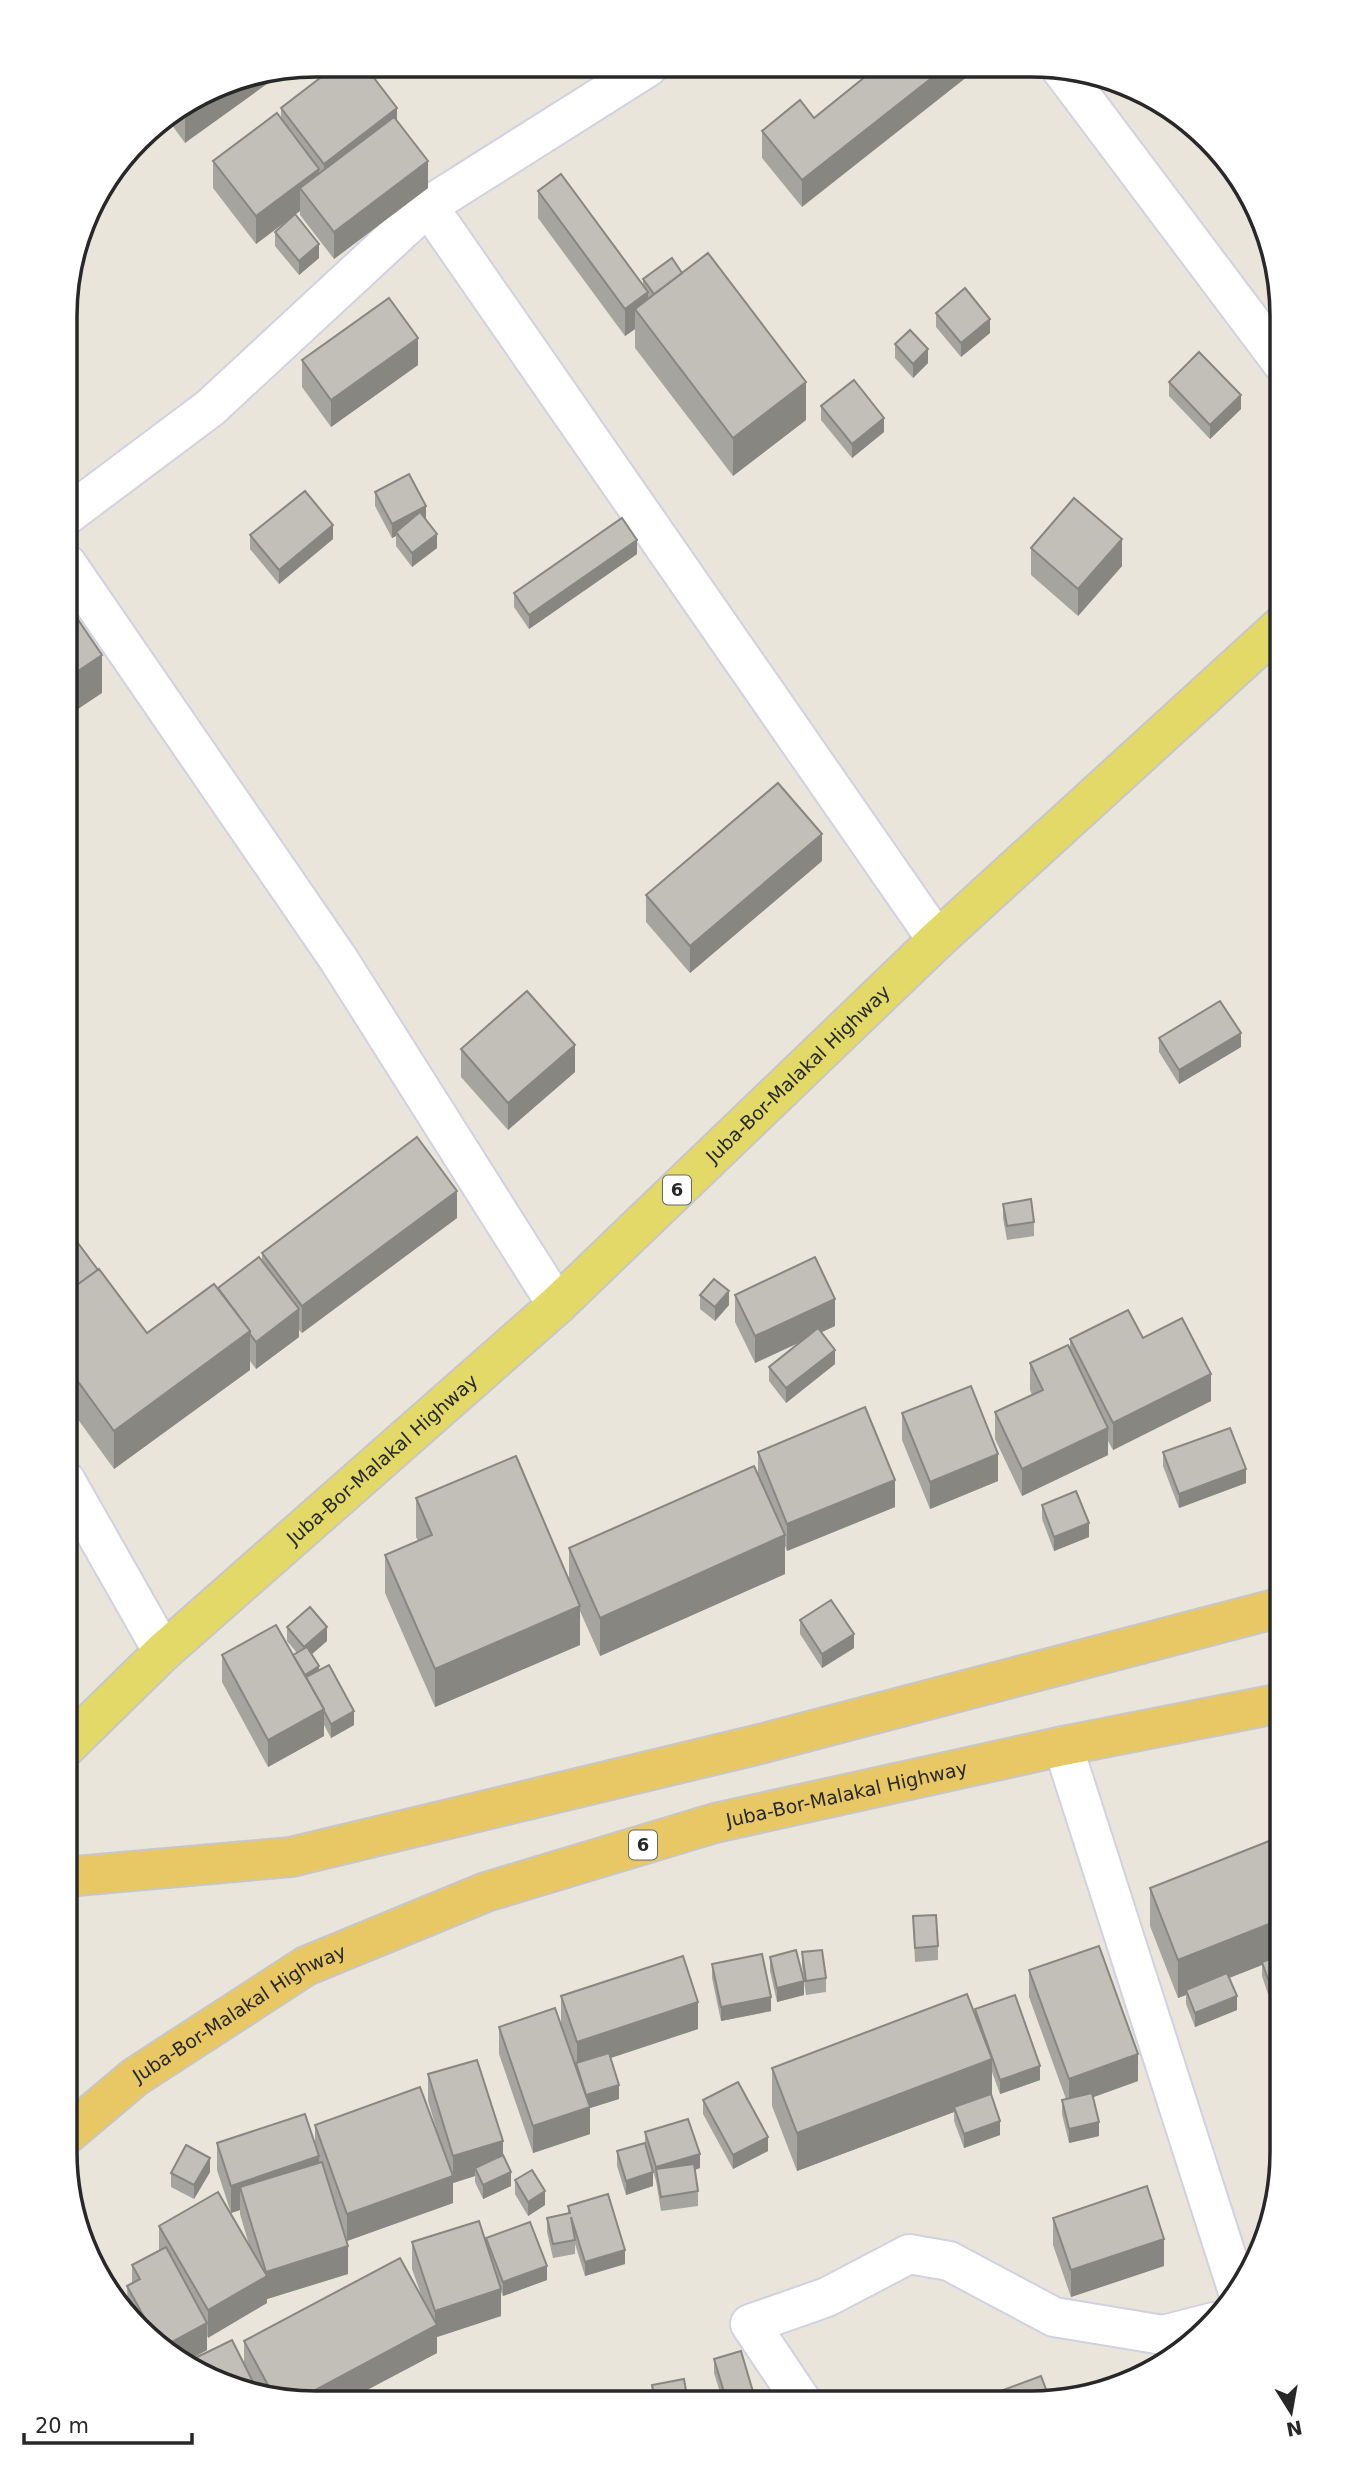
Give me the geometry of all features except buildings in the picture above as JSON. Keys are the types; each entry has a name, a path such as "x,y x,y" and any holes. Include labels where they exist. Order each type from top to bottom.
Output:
{"highway":[{"path":"77,1876 290,1857 756,1745 1269,1610"},
{"name":"Juba-Bor-Malakal Highway","path":"77,2126 135,2077 306,1966 486,1892 715,1823 1063,1746 1269,1706"}],"main road":[{"name":"Juba-Bor-Malakal Highway","path":"77,1736 163,1652 557,1306 937,940 1270,636"}],"street":[{"path":"77,508 210,408 428,206 632,77"},
{"path":"1068,80 1270,347"},
{"path":"428,206 937,940"},
{"path":"77,580 339,960 557,1306"},
{"path":"77,1503 163,1652"},
{"path":"1063,1746 1234,2279"},
{"path":"795,2391 750,2324 827,2297 909,2254 949,2262 1054,2317 1163,2335 1193,2327"}]}
